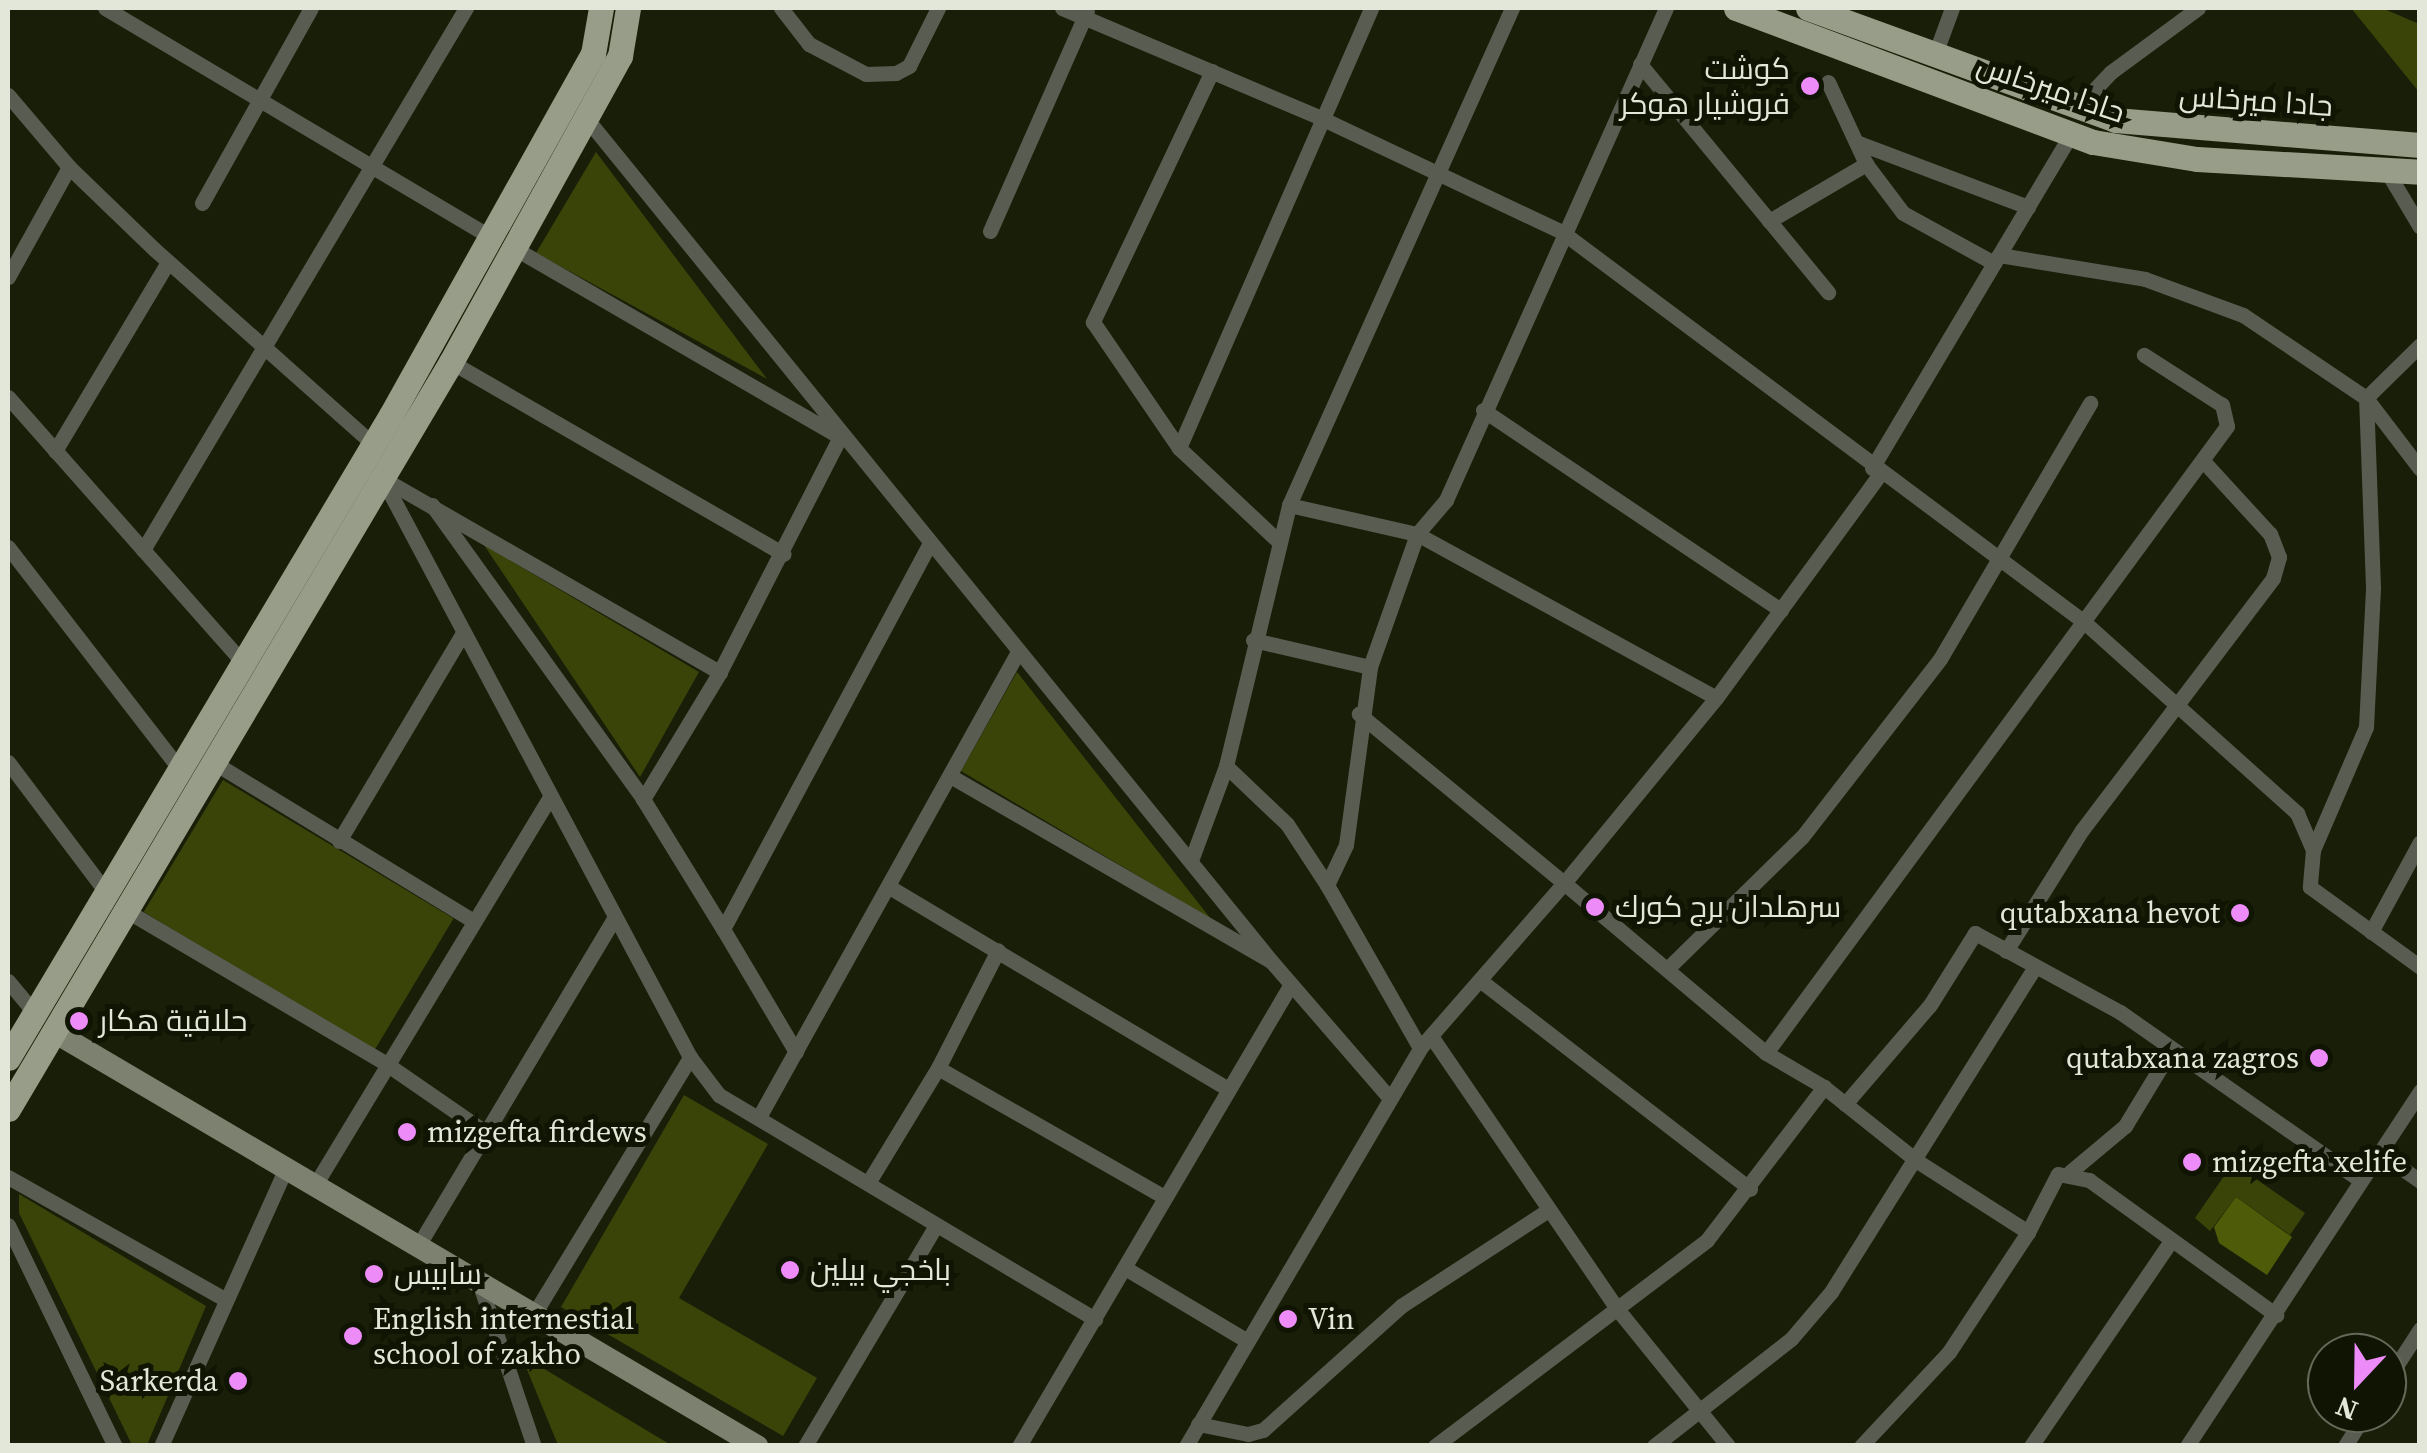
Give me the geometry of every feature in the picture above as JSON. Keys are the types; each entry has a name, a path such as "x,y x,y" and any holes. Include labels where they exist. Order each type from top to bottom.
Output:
{"main road":[{"path":"8,1109 56,1033 181,770 374,444 440,363 594,54 600,8"},
{"path":"502,243 586,118 625,42 628,8"},
{"name":"حادا ميرخاس","path":"1736,8 2074,121 2156,154 2420,172"},
{"name":"جادا ميرخاس","path":"1808,8 1934,57 2074,121 2420,145"},
{"path":"8,1058 34,1014 118,903 213,762 382,478 417,394"},
{"path":"56,1033 757,1446"}],"street":[{"path":"105,8 374,169 840,438"},
{"path":"202,203 311,8"},
{"path":"142,550 261,348 374,169 466,8"},
{"path":"782,8 809,44 866,74 896,74 909,66 938,8"},
{"path":"1062,8 1086,12 1440,172 1562,232 1876,471 2084,622 2298,813 2313,850"},
{"path":"1179,448 1371,8"},
{"path":"1192,858 1226,766 1253,640 1289,505 1512,8"},
{"path":"1326,886 1346,844 1359,714 1370,667 1417,534 1446,500 1562,232 1666,8"},
{"path":"1934,57 1952,8"},
{"path":"1186,1446 1388,1096 1425,1042 1564,883 1716,698 1781,610 1876,471 2074,121 2111,72 2198,8"},
{"path":"990,230 1086,12"},
{"path":"1640,64 1828,292"},
{"path":"1212,71 1092,322 1179,448 1278,542"},
{"path":"1828,82 1882,190 1928,232 1997,259 2145,279 2198,295 2280,334 2366,398 2420,469"},
{"path":"8,96 69,167 168,262 374,444"},
{"path":"586,118 840,438 1192,858 1271,962 1388,1096"},
{"path":"1856,142 2028,207"},
{"path":"1769,221 1866,164"},
{"path":"8,276 69,167"},
{"path":"2386,170 2420,228"},
{"path":"55,451 168,262"},
{"path":"2420,345 2366,398 2373,588 2366,726 2313,850 2310,888 2420,967"},
{"path":"1766,1053 2227,426 2222,405 2144,355"},
{"path":"440,363 784,554"},
{"path":"8,398 243,663"},
{"path":"1668,968 1802,837 1940,660 2090,403"},
{"path":"1483,410 1781,610"},
{"path":"643,799 720,672 784,554 840,438"},
{"path":"2006,951 2082,830 2273,578 2279,557 2270,534 2204,461"},
{"path":"382,478 720,672"},
{"path":"382,478 614,919 690,1057 719,1095 1095,1319"},
{"path":"432,505 643,799 796,1052"},
{"path":"1289,505 1417,534 1716,698"},
{"path":"723,929 930,543"},
{"path":"8,547 181,770"},
{"path":"339,840 462,636"},
{"path":"1253,640 1370,667"},
{"path":"759,1117 891,888 1019,650"},
{"path":"1359,714 1766,1053 1824,1086 1917,1161 2028,1232"},
{"path":"8,762 118,903 388,1065 488,1134"},
{"path":"213,762 472,921"},
{"path":"1226,766 1287,824 1425,1042 1618,1310 1728,1446"},
{"path":"952,777 1271,962"},
{"path":"315,1185 550,796"},
{"path":"2371,932 2420,842"},
{"path":"891,888 1228,1089"},
{"path":"418,1246 614,919"},
{"path":"1845,1104 1930,1005 1975,933 2120,1012 2361,1181"},
{"path":"868,1183 938,1068 998,950"},
{"path":"1654,1446 1791,1340 1831,1292 1917,1161 2034,968"},
{"path":"8,981 34,1014 56,1033"},
{"path":"1480,981 1750,1189"},
{"path":"1019,1446 1291,984"},
{"path":"1861,1446 1949,1352 2028,1232 2058,1174 2070,1172 2125,1126 2170,1050"},
{"path":"534,1314 690,1057"},
{"path":"938,1068 1164,1198"},
{"path":"1436,1446 1706,1240 1750,1189 1824,1086"},
{"path":"2188,1445 2420,1091"},
{"path":"2380,1153 2420,1181"},
{"path":"161,1446 223,1298 286,1168"},
{"path":"2070,1172 2276,1315"},
{"path":"8,1177 223,1298"},
{"path":"1198,1424 1248,1434 1263,1430 1401,1306 1547,1211"},
{"path":"8,1225 115,1446"},
{"path":"805,1446 936,1225"},
{"path":"2031,1446 2170,1242"},
{"path":"1125,1268 1246,1340"},
{"path":"480,1282 534,1446"}],"shaded area":[{"path":"2351,8 2382,8 2419,24 2419,92"},
{"path":"596,152 767,379 536,253"},
{"path":"484,545 699,672 640,777"},
{"path":"1017,672 1211,919 961,771"},
{"path":"223,780 454,919 374,1051 144,912"},
{"path":"684,1095 768,1144 679,1298 817,1378 783,1436 561,1307"},
{"path":"2233,1163 2305,1213 2290,1235 2236,1197 2210,1231 2195,1218"},
{"path":"19,1194 206,1306 147,1445 132,1445 19,1213"},
{"path":"2236,1197 2292,1237 2267,1275 2219,1243 2214,1227"},
{"path":"521,1355 671,1445 558,1445"}],"place":[{"name":"كوشت فروشيار هوكر","path":"1810,86"},
{"name":"سرهلدان برج كورك","path":"1595,907"},
{"name":"qutabxana hevot","path":"2240,913"},
{"name":"حلاقية هكار","path":"79,1021"},
{"name":"qutabxana zagros","path":"2319,1058"},
{"name":"mizgefta firdews","path":"407,1132"},
{"name":"mizgefta xelife","path":"2192,1162"},
{"name":"باخجي بيلين","path":"790,1270"},
{"name":"سابيس","path":"374,1274"},
{"name":"Vin","path":"1288,1319"},
{"name":"English internestial school of zakho","path":"353,1336"},
{"name":"Sarkerda","path":"238,1381"}]}
